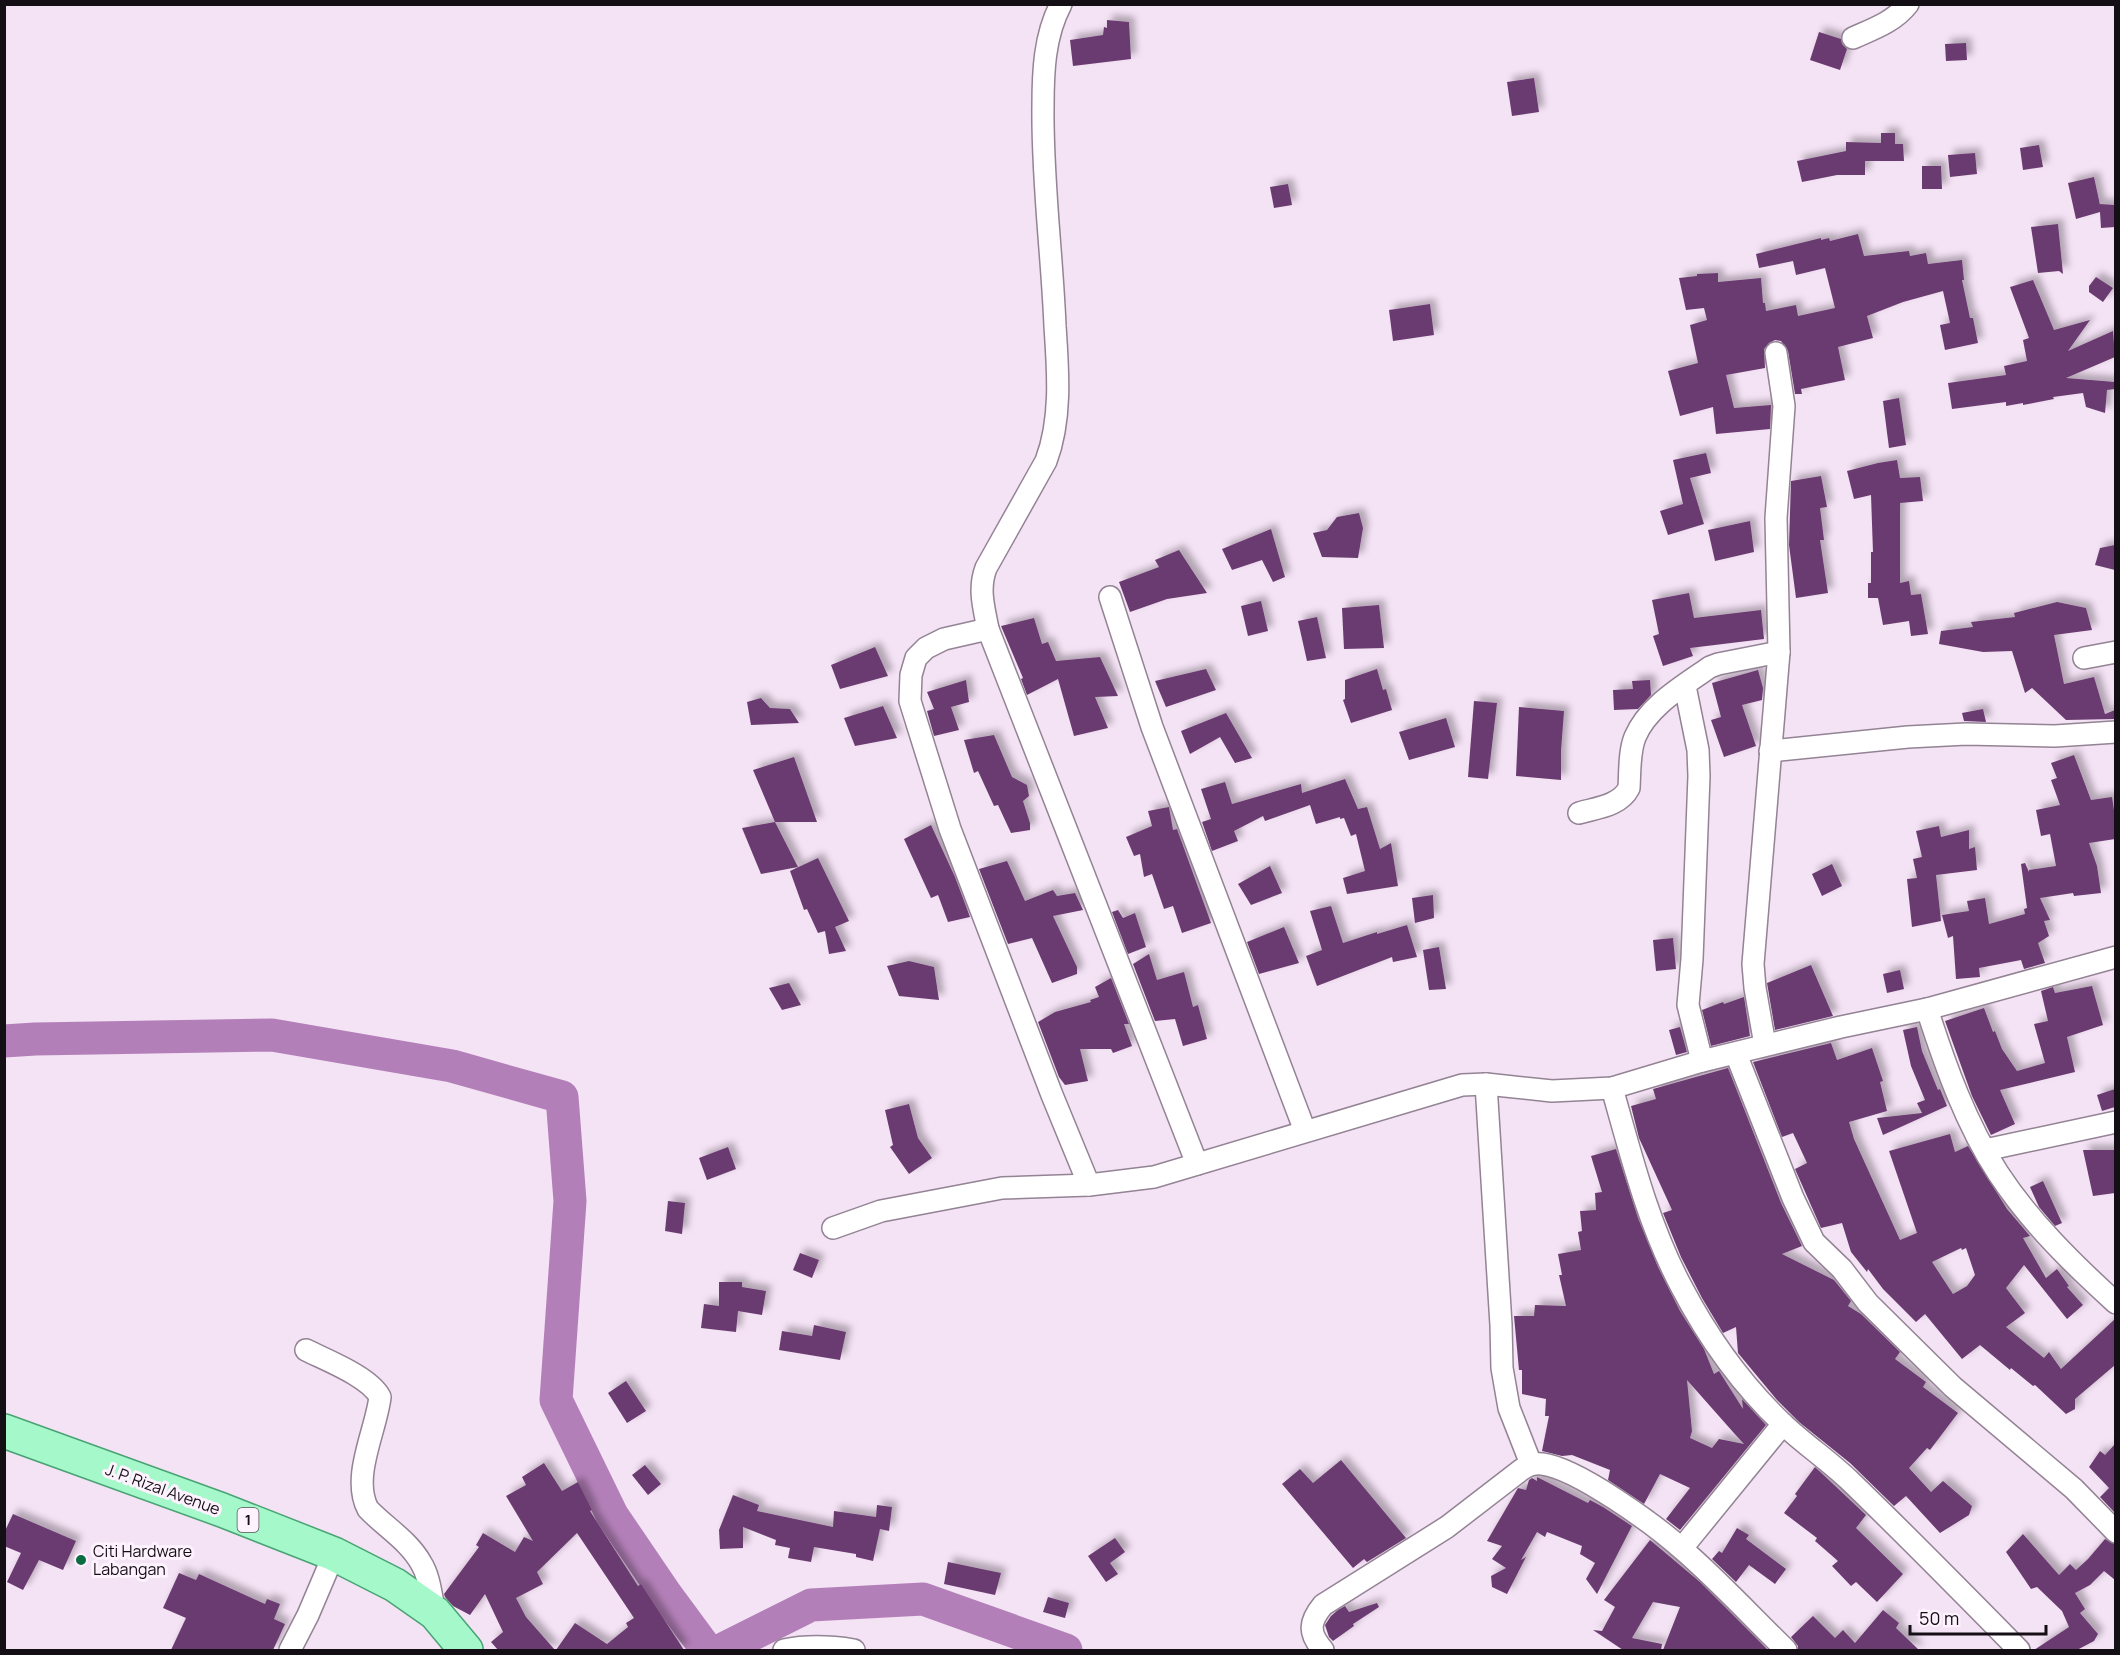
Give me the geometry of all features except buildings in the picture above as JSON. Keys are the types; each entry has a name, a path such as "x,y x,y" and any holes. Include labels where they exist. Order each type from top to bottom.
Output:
{"main road":[{"name":"J. P. Rizal Avenue","path":"4,1431 222,1510 334,1554 395,1585 435,1613 466,1650"}],"street":[{"path":"1061,4 1050,33 1043,68 1046,197 1057,363 1056,420 1052,446 1042,469 994,552 982,579 981,592 988,629 1197,1164"},
{"path":"1853,38 1888,22 1908,4"},
{"path":"1765,1045 1753,964 1779,652 1776,518 1784,406 1776,353"},
{"path":"1110,597 1152,727 1305,1131"},
{"path":"988,629 944,639 926,648 916,658 911,675 910,700 950,829 1089,1185"},
{"path":"1579,813 1614,803 1626,795 1629,788 1634,738 1653,712 1685,686 1718,664 1779,652"},
{"path":"2084,658 2115,652"},
{"path":"1685,686 1696,741 1700,776 1688,1005 1702,1061"},
{"path":"1770,751 1908,737 1966,734 2055,736 2115,732"},
{"path":"832,1228 881,1211 1002,1188 1089,1185 1154,1177 1462,1085 1486,1084 1552,1091 1612,1088 1702,1061 1927,1009 2115,957"},
{"path":"1927,1009 1947,1071 1998,1174 2033,1219 2084,1274 2115,1303"},
{"path":"1736,1053 1792,1198 1814,1242 1842,1269 1869,1303 1953,1387 2074,1489 2115,1532"},
{"path":"1486,1084 1502,1368 1509,1408 1531,1464"},
{"path":"1612,1088 1650,1217 1680,1285 1738,1376 1783,1424 1843,1474 1922,1550 2019,1650"},
{"path":"1985,1150 2115,1122"},
{"path":"306,1350 359,1378 375,1389 380,1397 361,1491 368,1509 414,1553 422,1564 435,1613"},
{"path":"1682,1548 1783,1424"},
{"path":"1323,1650 1313,1634 1311,1624 1323,1605 1447,1527 1531,1464 1554,1467 1572,1474 1642,1518 1682,1548 1786,1650"},
{"path":"290,1650 334,1554"},
{"path":"784,1650 833,1647 854,1650"}],"waterway":[{"path":"4,1041 272,1035 452,1066 562,1097 570,1201 556,1400 612,1515 707,1650"},
{"path":"721,1650 811,1605 923,1599 1066,1650"}],"place":[{"name":"Citi Hardware Labangan","path":"81,1560"}]}
